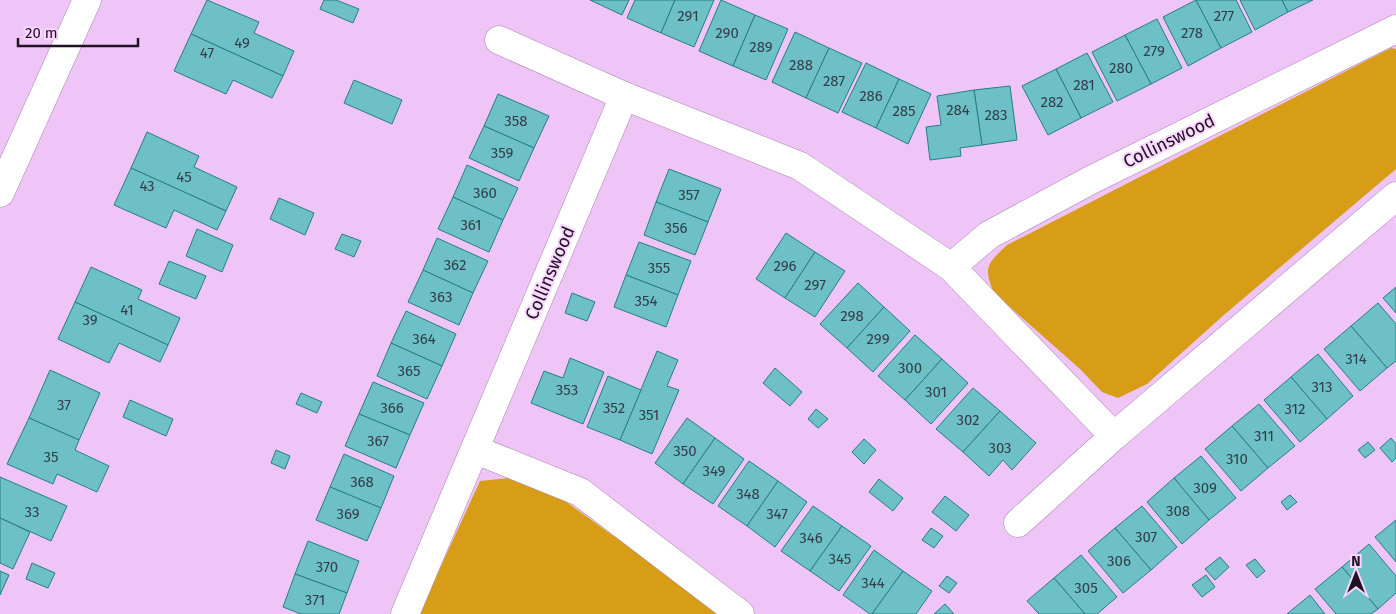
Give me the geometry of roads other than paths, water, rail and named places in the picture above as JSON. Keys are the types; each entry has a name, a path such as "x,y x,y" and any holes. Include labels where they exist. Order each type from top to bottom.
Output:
{"street":[{"path":"0,193 7,160 87,0"},
{"name":"Collinswood","path":"951,267 989,235 1089,180 1396,29"},
{"path":"499,40 624,96 800,166 951,267 1114,436"},
{"name":"Collinswood","path":"405,614 476,450 624,96"},
{"path":"1018,523 1114,436 1396,196"},
{"path":"476,450 580,492 740,614"}]}
